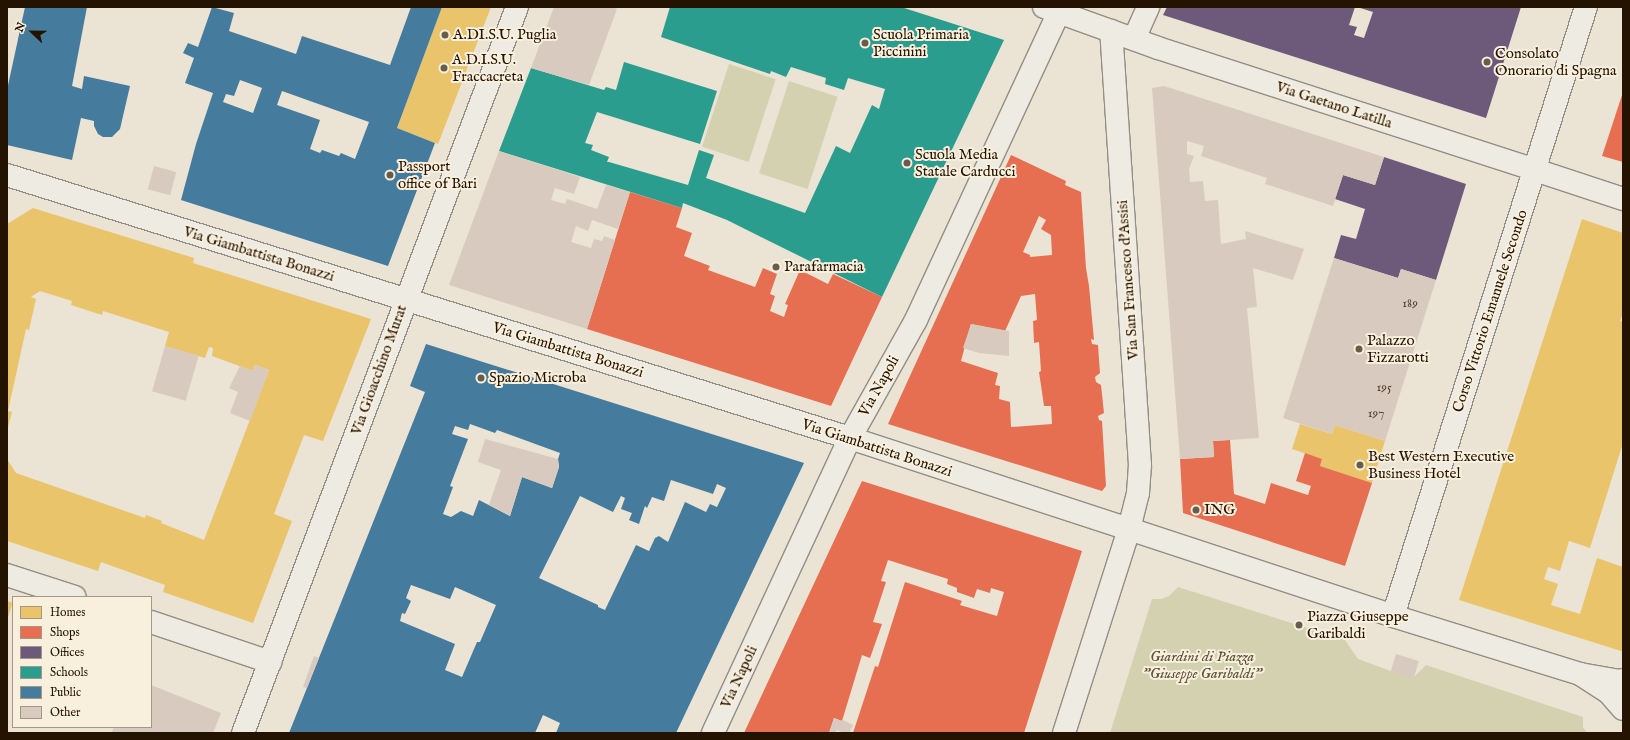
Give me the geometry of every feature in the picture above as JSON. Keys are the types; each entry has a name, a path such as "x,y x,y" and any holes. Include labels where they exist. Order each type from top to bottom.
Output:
{"street":[{"name":"Via Gioacchino Murat","path":"243,733 517,7"},
{"path":"1134,39 1148,7"},
{"name":"Corso Vittorio Emanuele Secondo","path":"1393,616 1586,7"},
{"name":"Via Gaetano Latilla","path":"1055,9 1134,39 1623,199"},
{"name":"Via Napoli","path":"713,733 850,438 916,320 997,148 1055,9"},
{"name":"Via San Francesco d'Assisi","path":"1111,31 1140,465 1138,493 1129,529"},
{"name":"Via Giambattista Bonazzi","path":"7,174 850,438 1129,529"},
{"path":"1064,733 1129,529 1393,616 1580,674 1623,680"},
{"path":"7,574 72,596"},
{"path":"152,622 270,662"},
{"path":"1580,674 1609,693 1623,709"}],"green space":[{"path":"729,64 776,79 749,162 702,147"},
{"path":"789,81 838,97 808,189 759,173"},
{"name":"Giardini di Piazza \"Giuseppe Garibaldi\"","path":"1178,587 1345,640 1358,659 1391,671 1414,677 1426,665 1583,717 1583,727 1587,733 1110,733 1152,599 1161,599 1169,596"}],"building: Homes":[{"name":"A.D.I.S.U. Fraccacreta","path":"442,7 491,7 438,144 397,128"},
{"path":"33,208 194,258 193,263 371,319 323,441 304,435 274,514 292,521 253,623 163,592 165,585 101,562 98,571 7,541 7,459 16,473 145,518 146,515 162,521 161,523 204,540 269,370 255,365 253,371 212,356 213,348 209,347 205,358 165,346 169,332 103,311 102,315 71,305 72,301 40,291 31,297 36,299 29,330 26,329 8,411 12,412 7,431 7,224"},
{"path":"1582,219 1623,233 1623,312 1620,321 1623,322 1623,443 1590,548 1569,541 1560,571 1548,567 1544,579 1558,584 1551,605 1580,614 1597,558 1623,567 1623,650 1621,651 1459,600"},
{"path":"1300,424 1332,434 1335,425 1385,441 1372,483 1320,466 1322,459 1292,449"},
{"path":"7,601 12,603 12,605 7,620"}],"building: Shops":[{"path":"1623,92 1623,162 1602,156"},
{"path":"1011,155 1066,181 1065,185 1081,192 1086,268 1094,340 1091,339 1092,344 1098,345 1100,373 1095,377 1096,382 1101,385 1104,413 1098,416 1099,420 1102,421 1106,486 1102,491 888,424","holes":["1039,216 1046,220 1041,229 1051,235 1052,255 1030,257 1030,255 1023,252","1035,294 1037,320 1033,321 1034,343 1039,342 1041,371 1039,372 1044,406 1051,406 1052,424 1011,427 1010,402 999,399 1000,386 995,385 998,373 961,361 971,324 1005,331 1021,296"]},
{"path":"630,192 682,208 676,227 692,233 684,256 710,266 708,270 755,287 763,268 777,274 770,294 775,296 770,311 784,317 788,305 785,304 800,270 828,284 833,274 882,297 831,406 587,329"},
{"path":"1230,440 1234,494 1265,504 1271,483 1308,495 1311,486 1296,481 1305,453 1322,459 1320,466 1372,483 1345,566 1183,513 1180,459 1214,457 1213,441"},
{"path":"862,481 1082,551 1024,733 853,733 875,666 878,667 905,582 962,601 960,605 997,616 1004,592 991,588 990,593 977,589 974,598 957,592 957,588 947,584 948,579 888,560 881,581 886,582 873,622 882,624 870,658 862,655 842,721 834,718 829,733 744,733"}],"building: Offices":[{"path":"1167,7 1355,7 1349,25 1357,27 1354,35 1364,38 1373,12 1357,7 1521,7 1486,118 1163,15"},
{"path":"1384,157 1466,184 1436,280 1401,269 1398,278 1334,258 1341,235 1356,239 1365,209 1335,199 1343,175 1375,185"}],"building: Schools":[{"path":"670,7 901,7 1004,40 882,297 727,220 683,203 682,208 499,151 531,68 604,90 606,87 616,90 624,62 717,91 700,144 597,112 585,143 593,145 591,150 609,157 607,162 688,185 699,150 714,155 706,178 805,213 836,146 850,153 872,105 879,109 885,89 848,78 844,90 825,84 826,78 791,67 786,77 771,71 770,74 661,37"}],"building: Public":[{"path":"25,7 87,7 72,86 82,89 84,76 130,86 120,129 112,137 103,137 98,134 94,126 94,121 81,118 72,160 7,145 7,90"},
{"path":"212,7 234,13 229,31 296,54 302,36 390,65 411,7 442,7 397,128 435,143 388,266 181,200 196,144 213,93 185,83 194,58 183,53 188,43 198,47","holes":["240,80 262,88 253,113 223,102 226,94 234,96","282,91 369,122 355,159 341,153 339,156 322,150 320,153 310,149 320,120 277,105"]},
{"path":"426,344 804,463 676,733 556,733 560,723 543,715 535,733 289,733 425,392 410,386","holes":["470,424 495,433 497,430 560,453 558,459 559,467 552,488 522,477 510,516 479,500 473,516 461,511 451,517 443,514 453,487 450,486 468,439 452,434 455,426 468,430","671,480 713,494 717,484 726,488 717,507 710,504 706,512 685,502 668,542 659,536 655,538 649,551 636,545 605,610 598,607 598,605 539,578 580,496 613,512 621,496 625,498 621,509 632,513 629,520 639,524 645,506 647,508 652,497 664,501","411,585 450,599 455,587 496,605 480,642 477,642 462,677 445,670 455,644 400,621 402,613 405,614 411,601 406,598"]}],"building: Other":[{"path":"554,7 610,7 617,9 589,85 531,68"},
{"path":"1164,86 1384,157 1375,185 1343,175 1333,206 1265,184 1267,178 1201,156 1204,146 1187,141 1187,154 1194,156 1189,169 1190,182 1203,181 1205,201 1218,200 1221,244 1246,239 1245,231 1304,249 1293,280 1253,268 1257,307 1247,308 1259,438 1213,441 1214,457 1180,459 1152,88"},
{"path":"499,151 580,177 574,194 555,188 551,200 565,204 567,199 597,209 606,185 630,192 618,229 592,220 588,231 576,226 571,242 591,248 594,239 602,241 604,236 615,240 587,329 449,285"},
{"path":"154,166 176,172 170,195 148,189"},
{"name":"Palazzo Fizzarotti","path":"1334,258 1398,278 1401,269 1436,280 1385,441 1335,425 1332,434 1283,418"},
{"path":"971,324 1009,331 1009,356 979,353 963,348"},
{"path":"165,346 199,356 186,401 152,391"},
{"path":"255,365 269,370 250,421 230,413 238,392 229,388 240,366 253,371"},
{"path":"485,439 558,459 559,467 552,488 522,477 510,516 489,505 501,470 478,462"},
{"path":"1396,654 1419,661 1414,678 1391,671"},
{"path":"314,656 319,658 307,688 303,687"},
{"path":"152,685 221,713 213,733 112,732 114,728 152,728"},
{"path":"834,718 843,720 853,725 849,733 844,733 837,730 835,733 829,733"}],"place":[{"name":"A.DI.S.U. Puglia","path":"445,35"},
{"name":"Scuola Primaria Piccinini","path":"865,43"},
{"name":"Consolato Onorario di Spagna","path":"1487,62"},
{"name":"A.D.I.S.U. Fraccacreta","path":"444,68"},
{"name":"Scuola Media Statale Carducci","path":"907,163"},
{"name":"Passport office of Bari","path":"390,175"},
{"name":"Parafarmacia","path":"776,267"},
{"name":"Palazzo Fizzarotti","path":"1359,349"},
{"name":"Spazio Microba","path":"481,378"},
{"name":"Best Western Executive Business Hotel","path":"1360,465"},
{"name":"ING","path":"1196,510"},
{"name":"Piazza Giuseppe Garibaldi","path":"1299,625"}]}
